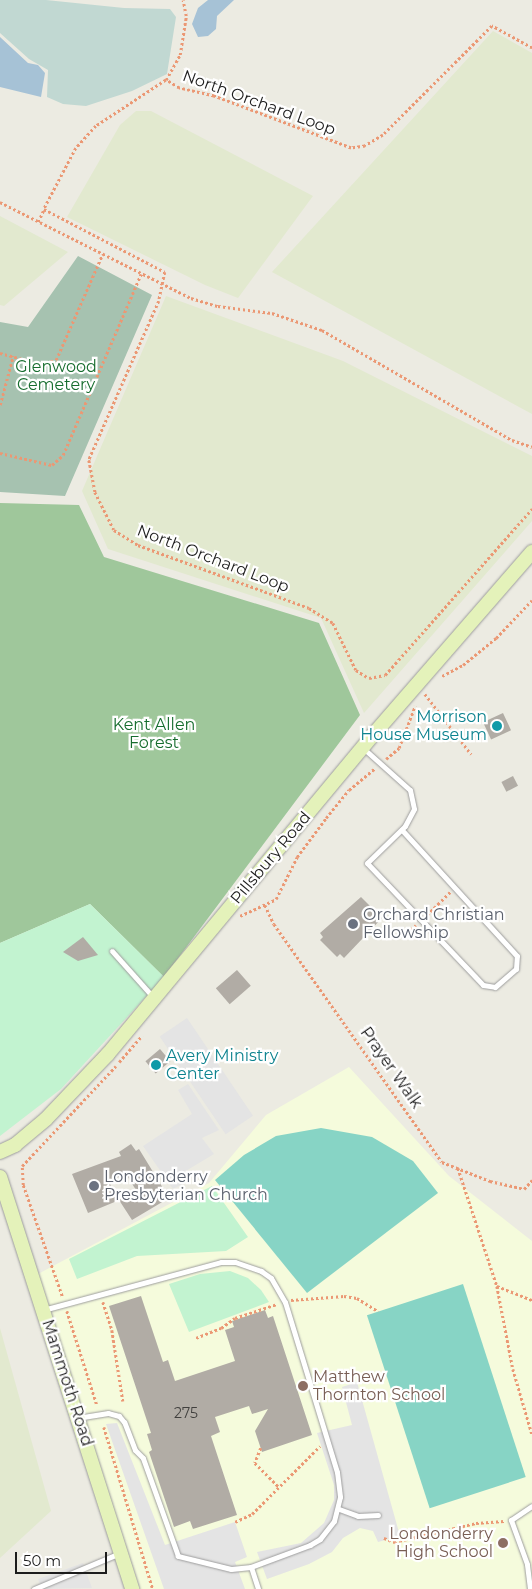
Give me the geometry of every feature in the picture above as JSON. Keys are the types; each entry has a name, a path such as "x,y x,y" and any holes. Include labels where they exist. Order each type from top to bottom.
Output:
{"street":[{"name":"Pillsbury Road","path":"0,1152 25,1137 69,1096 155,999 362,748 420,691 532,552"},
{"name":"Mammoth Road","path":"0,1177 132,1589"}],"lane":[{"path":"362,748 410,790 414,809 402,830 367,863 483,985 495,987 516,969 517,956 402,830"},
{"path":"112,951 155,999"},
{"path":"42,1310 206,1264 235,1262 249,1265 271,1278 285,1302 327,1439 340,1484 338,1509 331,1526 320,1538 251,1567 231,1568 178,1556 171,1544 142,1458 135,1450 124,1422 119,1416 108,1413 78,1418"},
{"path":"530,1589 528,1564 511,1520 532,1506"},
{"path":"338,1509 358,1516 378,1516"},
{"path":"34,1589 120,1553"},
{"path":"251,1567 258,1589"}],"path":[{"path":"166,80 180,55 186,16 183,0"},
{"name":"North Orchard Loop","path":"38,222 76,148 96,126 166,80 179,88 214,96 351,148 365,146 383,135 492,26 532,48"},
{"path":"0,202 164,286 218,306 272,313 322,330 512,440 532,447"},
{"path":"44,210 165,272 164,286"},
{"path":"0,353 41,364 56,360 102,255"},
{"path":"0,453 52,464 63,455 141,274"},
{"name":"North Orchard Loop","path":"164,286 89,460 95,492 114,530 138,545 309,608 334,622 356,670 369,678 385,675 532,509"},
{"path":"0,405 13,356"},
{"path":"440,677 463,665 496,638 532,600"},
{"path":"420,691 430,689"},
{"path":"420,691 471,754"},
{"path":"236,920 276,899 298,857 326,818 349,790 399,748 420,691"},
{"path":"426,915 455,888"},
{"name":"Prayer Walk","path":"265,905 274,924 442,1162 524,1189 532,1180"},
{"path":"408,933 417,924"},
{"path":"97,1404 23,1184 22,1166 144,1033"},
{"path":"458,1168 497,1286 513,1369 532,1434"},
{"path":"497,1286 532,1300"},
{"path":"100,1293 112,1330 123,1400"},
{"path":"196,1338 222,1328 235,1318 285,1302 344,1296 357,1298 378,1311"},
{"path":"104,1427 153,1589"},
{"path":"235,1522 252,1514 327,1439"},
{"path":"261,1448 255,1463 279,1487"},
{"path":"384,1538 394,1542 476,1523 511,1520"}],"shaded area":[{"path":"0,0 46,0 124,8 170,9 176,17 167,74 132,91 86,106 63,104 47,97 48,70 29,59 0,33"},
{"path":"208,0 234,0 217,16 216,29 208,36 198,37 192,24 198,8"},
{"path":"493,31 532,53 532,414 272,272"},
{"path":"0,37 28,63 38,65 45,73 41,97 0,87"},
{"path":"136,111 151,111 313,196 238,298 205,285 67,217 120,125"},
{"path":"0,216 68,252 4,306 0,305"},
{"path":"166,296 343,361 532,456 532,521 364,713 321,618 108,549 82,491"},
{"path":"90,904 164,977 61,1089 0,1136 0,943"},
{"path":"187,1018 253,1116 226,1134 160,1036"},
{"name":"Matthew Thornton School","path":"349,1067 449,1176 532,1241 532,1589 140,1589 38,1274 209,1183 266,1115"},
{"path":"188,1084 219,1130 202,1138 214,1154 179,1175 184,1183 173,1189 143,1146 192,1114 178,1090"},
{"path":"321,1128 372,1137 413,1161 438,1193 307,1293 215,1180 244,1155 276,1136"},
{"path":"212,1186 248,1237 226,1251 137,1256 77,1279 69,1259"},
{"path":"230,1271 248,1278 261,1290 269,1302 189,1332 169,1284 200,1274"},
{"path":"463,1284 526,1477 430,1508 367,1315"},
{"path":"0,1328 51,1511 0,1558"},
{"path":"357,1382 400,1536 378,1542 373,1531 360,1528 343,1538 332,1552 309,1564 267,1579 257,1552 301,1543 324,1523 334,1500 334,1485 317,1433 352,1425 342,1387"},
{"path":"117,1423 165,1545 235,1522 247,1557 235,1562 245,1589 164,1589 106,1424"},
{"path":"83,1563 92,1588 42,1589 38,1579"}],"green space":[{"name":"Glenwood Cemetery","path":"78,256 152,295 65,496 0,492 0,322 28,327"},
{"name":"Kent Allen Forest","path":"0,503 79,505 104,557 319,623 360,715 164,977 90,904 0,943"}],"building":[{"name":"Morrison House Museum","path":"503,713 511,730 491,740 483,722"},
{"path":"513,776 518,786 506,792 501,782"},
{"name":"Orchard Christian Fellowship","path":"361,897 382,918 344,958 340,954 337,957 320,940 323,937 320,933"},
{"path":"83,937 98,955 78,961 63,952"},
{"path":"237,970 251,986 230,1004 216,988"},
{"name":"Avery Ministry Center","path":"160,1049 170,1061 156,1073 145,1061"},
{"name":"Londonderry Presbyterian Church","path":"131,1144 136,1151 139,1149 169,1198 132,1220 119,1200 136,1190 126,1174 109,1181 117,1201 88,1213 72,1174 121,1156 119,1152"},
{"path":"141,1296 163,1362 168,1360 175,1381 235,1361 225,1330 234,1327 232,1321 265,1310 268,1318 273,1316 312,1435 262,1452 255,1431 268,1409 252,1414 249,1406 215,1417 220,1432 211,1436 237,1515 193,1529 190,1521 174,1527 149,1452 152,1450 147,1434 151,1433 109,1306"}],"place":[{"name":"Morrison House Museum","path":"497,726"},
{"name":"Orchard Christian Fellowship","path":"353,924"},
{"name":"Avery Ministry Center","path":"156,1065"},
{"name":"Londonderry Presbyterian Church","path":"94,1186"},
{"name":"Matthew Thornton School","path":"303,1386"},
{"name":"Londonderry High School","path":"503,1543"}]}
